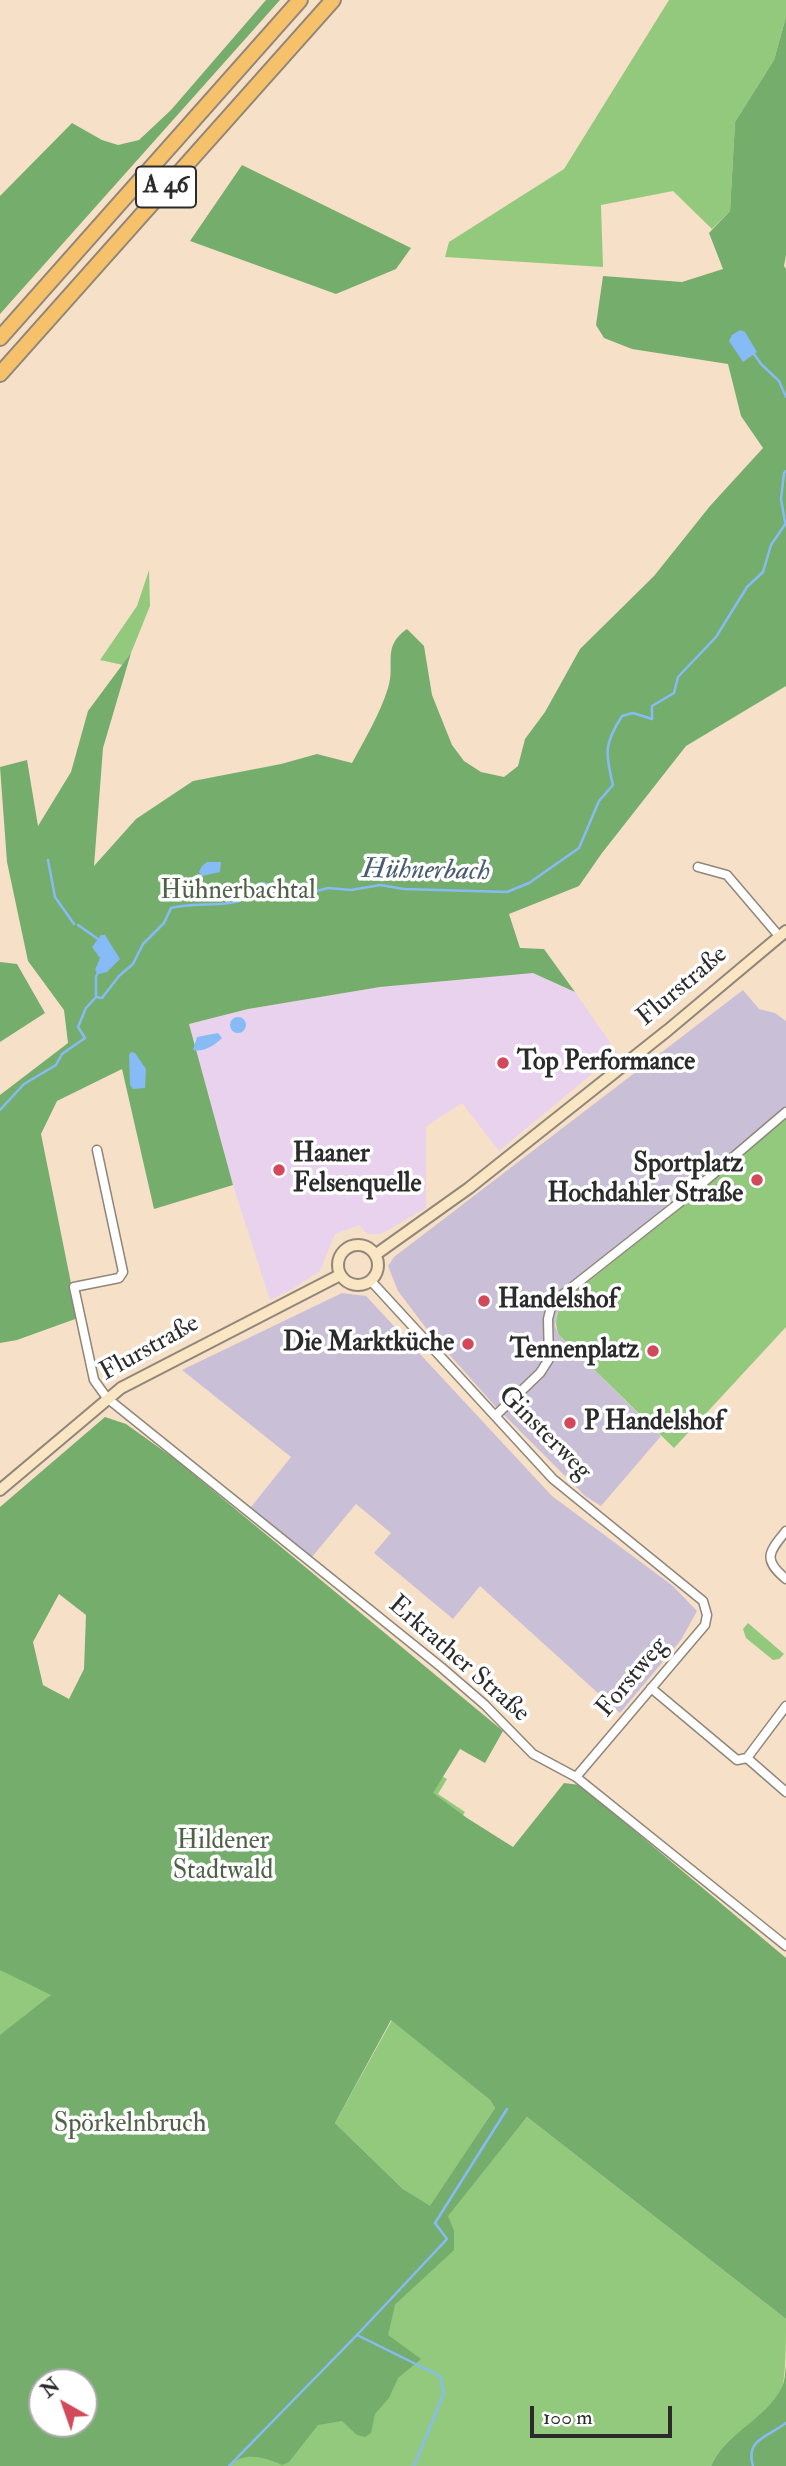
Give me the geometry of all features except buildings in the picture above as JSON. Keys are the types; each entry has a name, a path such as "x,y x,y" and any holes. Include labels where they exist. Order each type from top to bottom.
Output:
{"highway":[{"name":"A 46","path":"0,338 300,0"},
{"name":"A 46","path":"0,374 333,0"}],"main road":[{"name":"Flurstraße","path":"375,1255 469,1188 784,936"},
{"path":"358,1245 365,1246 375,1255 378,1268 371,1281 364,1285 356,1286 346,1282 340,1275 338,1262 345,1250 358,1245"},
{"name":"Flurstraße","path":"0,1490 107,1398 134,1380 340,1275"}],"street":[{"path":"698,867 727,875 784,936"},
{"path":"495,1416 541,1373 549,1359 548,1319 552,1303 684,1199 786,1112"},
{"path":"97,1150 123,1272 119,1278 74,1287 94,1380 107,1398"},
{"name":"Ginsterweg","path":"371,1281 553,1479 703,1601"},
{"name":"Erkrather Straße","path":"107,1398 441,1667 485,1705 533,1755 576,1777 786,1946"},
{"path":"786,1531 771,1550 769,1558 771,1565 786,1579"},
{"name":"Forstweg","path":"576,1777 705,1625 707,1615 703,1601"},
{"path":"651,1688 737,1760 747,1758 786,1706"},
{"path":"747,1758 786,1792"}],"shaded area":[{"path":"533,973 575,992 617,1053 499,1151 462,1103 431,1123 426,1127 426,1208 381,1234 367,1234 359,1225 335,1234 320,1271 270,1300 233,1185 189,1024 248,1009 380,987"},
{"path":"743,990 759,1009 775,1013 786,1021 786,1106 692,1187 559,1291 566,1299 557,1314 555,1326 559,1335 661,1436 601,1506 585,1496 494,1405 426,1328 398,1291 388,1266 394,1257"},
{"path":"342,1293 366,1296 552,1496 673,1586 697,1611 681,1640 620,1713 480,1586 453,1619 374,1553 391,1533 356,1504 312,1557 251,1507 291,1457 182,1370"}],"green space":[{"path":"266,0 280,0 0,314 0,196 72,123 102,140 118,145 139,140 171,110"},
{"path":"669,0 786,0 786,17 774,60 735,122 730,211 712,229 673,191 601,205 603,267 445,257 449,242 564,169"},
{"name":"Hühnerbachtal","path":"786,17 786,686 686,746 579,886 509,914 520,948 544,949 575,992 533,973 380,987 248,1009 189,1024 233,1185 154,1209 122,1069 57,1101 41,1134 78,1318 17,1340 0,1343 0,1095 68,1043 64,1010 28,961 7,862 0,767 27,760 38,826 71,772 88,711 131,653 103,748 94,866 136,819 193,781 281,764 317,754 352,763 385,698 394,642 407,629 424,646 432,695 452,745 464,761 481,772 504,777 518,766 525,739 545,712 580,649 654,576 710,506 763,448 741,416 728,364 632,349 604,338 596,325 603,276 682,282 723,269 709,233 730,211 735,122 774,60"},
{"path":"242,165 411,248 396,269 336,294 190,241"},
{"path":"149,570 150,606 131,653 123,665 100,660 137,606"},
{"path":"0,962 17,964 45,1013 0,1042"},
{"path":"786,1118 786,1327 674,1448 559,1335 556,1325 558,1312 566,1299 689,1201"},
{"name":"Hildener Stadtwald","path":"105,1417 126,1424 175,1459 503,1731 485,1763 460,1749 433,1793 513,1847 564,1783 580,1785 786,1958 786,2319 527,2117 448,2216 454,2230 454,2250 395,2305 388,2335 421,2359 398,2378 389,2398 375,2414 371,2433 365,2437 357,2435 342,2421 318,2425 289,2462 282,2465 248,2457 229,2466 0,2466 0,2035 51,1995 0,1970 0,1507","holes":["59,1594 86,1615 84,1669 69,1699 43,1685 33,1642","391,2020 490,2100 495,2108 430,2206 403,2189 335,2123"]},
{"path":"748,1623 784,1654 779,1659 773,1660 746,1638 743,1629"},
{"name":"Spörkelnbruch","path":"325,1709 447,1779 438,1794 465,1812 395,1917 210,2239 393,2310 395,2305 453,2250 454,2230 447,2216 527,2117 786,2319 783,2385 768,2408 726,2444 711,2466 111,2466 93,2438 98,2438 98,2368 67,2368 0,2314 0,1742"},
{"path":"392,2020 490,2100 495,2108 430,2207 403,2189 335,2123"},
{"path":"786,2365 786,2466 711,2466 726,2444 775,2399 783,2385"}],"water":[{"path":"740,330 745,332 757,352 743,362 729,341 732,335"},
{"path":"207,862 221,862 220,872 202,876 199,872"},
{"path":"101,935 105,935 120,959 107,972 99,974 95,970 100,958 92,947"},
{"path":"238,1017 244,1019 244,1031 238,1033 232,1031 230,1025 232,1019"},
{"path":"218,1033 222,1038 216,1044 193,1050 197,1037"},
{"path":"131,1052 135,1053 146,1069 145,1088 133,1089 130,1085"}],"waterway":[{"path":"754,354 779,381 786,397"},
{"path":"785,522 781,499 786,471"},
{"name":"Hühnerbach","path":"0,1110 24,1084 56,1065 62,1054 85,1038 78,1027 86,1008 96,997 102,998 119,976 133,964 143,944 164,923 171,908 243,900 251,896 263,883 299,896 328,888 351,890 380,885 404,889 507,892 529,883 579,848 599,801 613,785 608,765 608,749 612,734 622,716 633,713 652,719 652,706 674,693 678,677 716,637 747,587 763,572 771,545 786,523"},
{"path":"48,860 55,897 74,924"},
{"path":"78,925 98,939"},
{"path":"96,996 98,972"},
{"path":"414,2466 444,2393 440,2376 357,2335 447,2239 435,2223 507,2109"},
{"path":"229,2466 357,2335"},
{"path":"753,2466 751,2457 755,2444 786,2423"}],"place":[{"name":"Top Performance","path":"503,1063"},
{"name":"Haaner Felsenquelle","path":"279,1170"},
{"name":"Sportplatz Hochdahler Straße","path":"757,1180"},
{"name":"Handelshof","path":"484,1301"},
{"name":"Die Marktküche","path":"468,1344"},
{"name":"Tennenplatz","path":"653,1351"},
{"name":"P Handelshof","path":"570,1423"}]}
